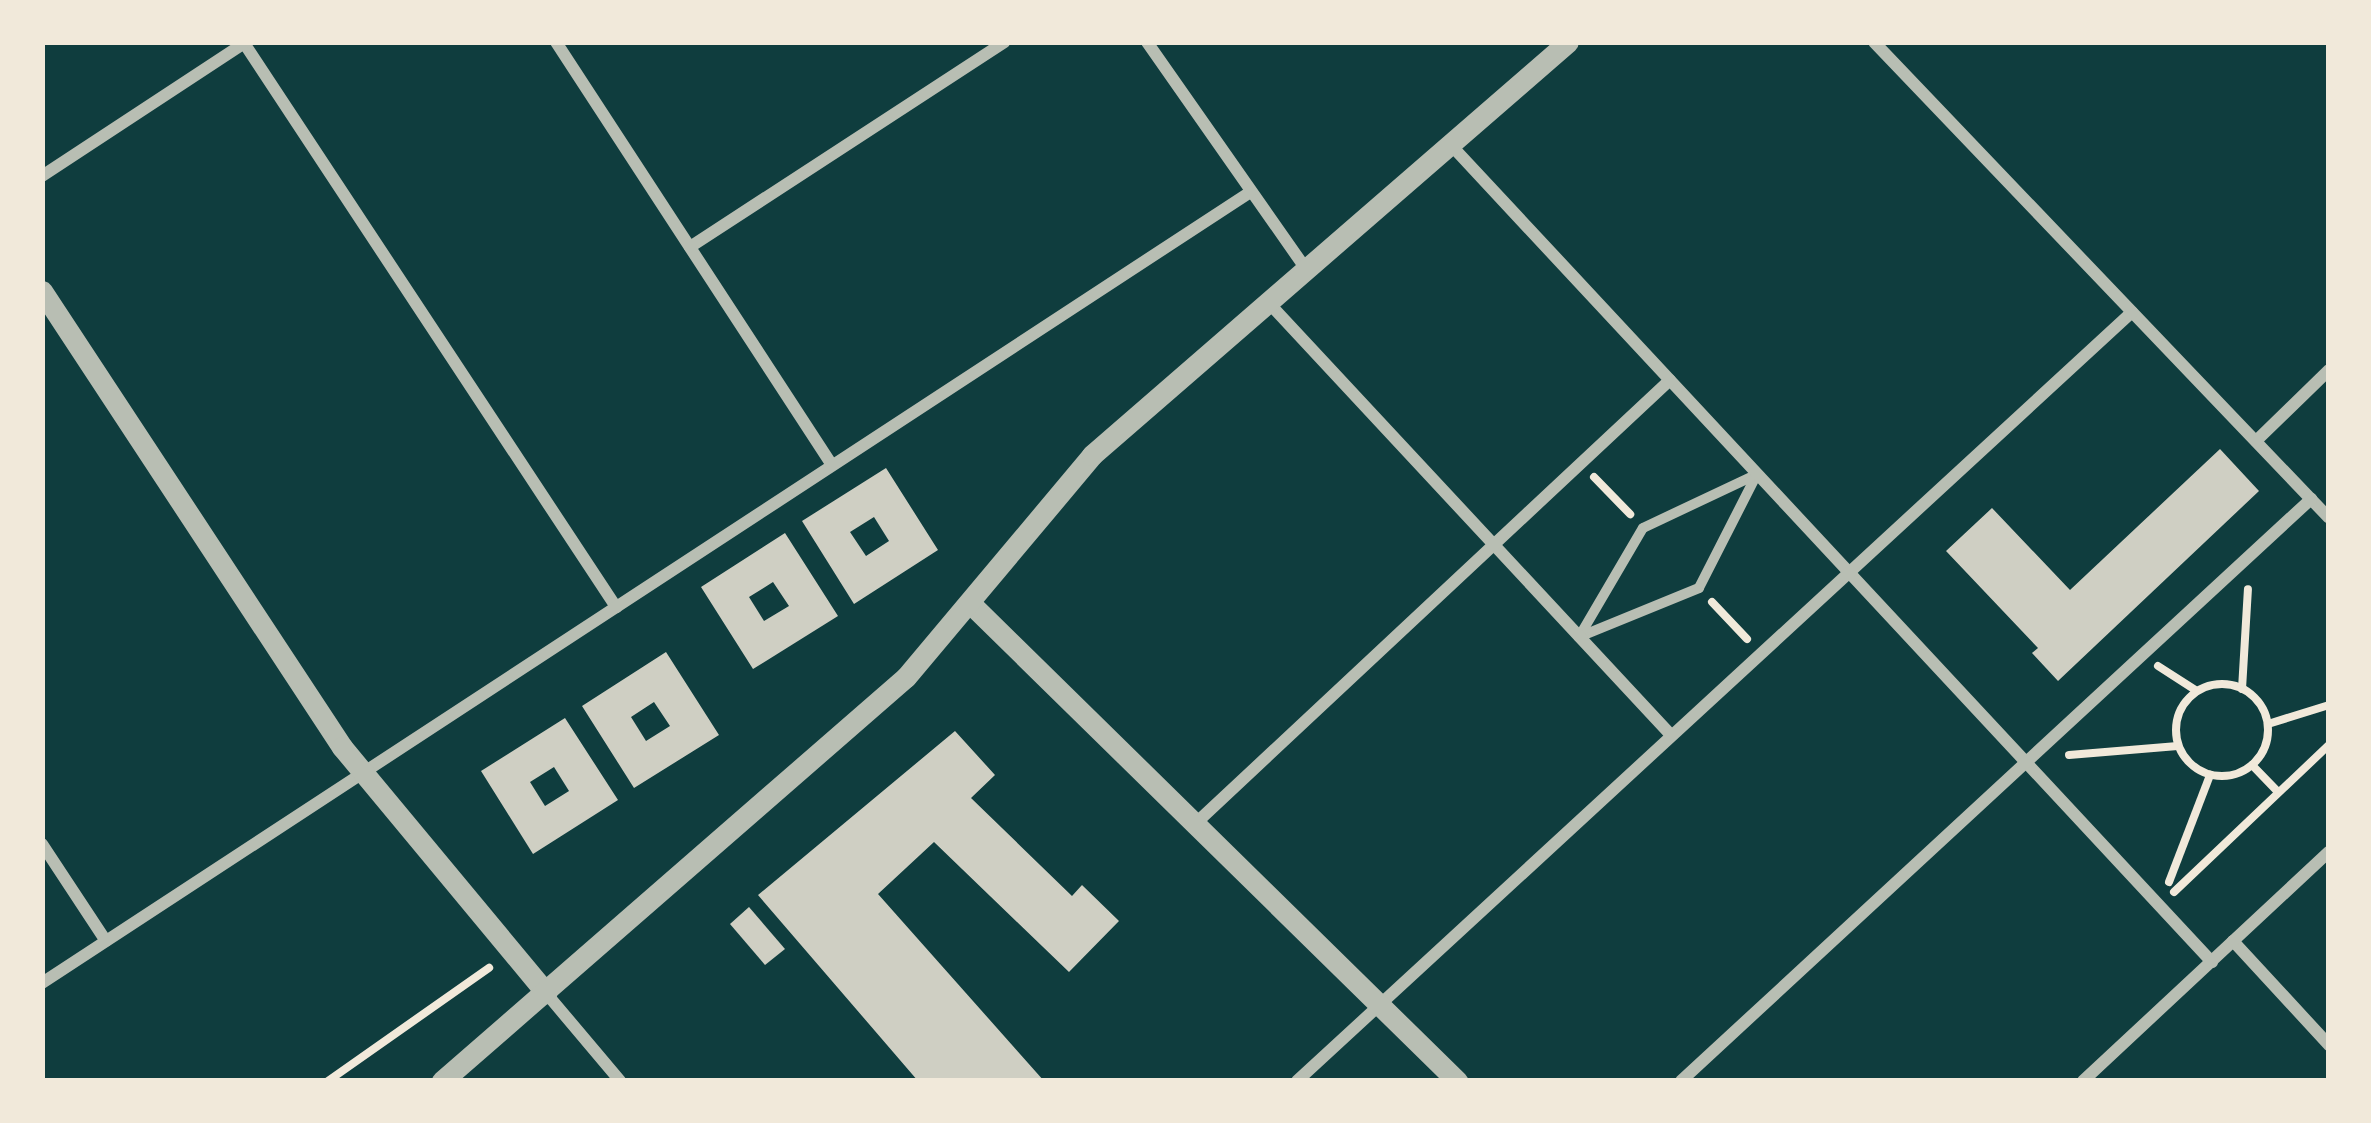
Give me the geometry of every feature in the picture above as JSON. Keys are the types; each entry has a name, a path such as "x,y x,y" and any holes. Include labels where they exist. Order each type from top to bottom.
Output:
{"street":[{"path":"556,42 832,465"},
{"path":"690,247 1004,42"},
{"path":"1147,42 1305,268"},
{"path":"442,1081 777,797 972,604 1092,454 1568,42"},
{"path":"1874,42 2329,518"},
{"path":"42,176 245,43 616,607"},
{"path":"1450,144 2212,962"},
{"path":"42,983 1249,193"},
{"path":"42,291 360,773 620,1081"},
{"path":"1267,301 1671,735"},
{"path":"1297,1081 2132,312"},
{"path":"2256,441 2329,370"},
{"path":"1195,824 1670,380"},
{"path":"1579,637 1643,528 1757,474"},
{"path":"1579,637 1699,588 1757,474"},
{"path":"1682,1081 2311,499"},
{"path":"972,604 1457,1081"},
{"path":"42,844 106,941"},
{"path":"2084,1081 2329,852"},
{"path":"2234,941 2329,1045"}],"path":[{"path":"1581,463 1643,528"},
{"path":"2249,556 2242,689 2267,724"},
{"path":"1699,588 1760,652"},
{"path":"2141,655 2197,691 2242,689"},
{"path":"2178,746 2179,715 2197,691"},
{"path":"2267,724 2329,705"},
{"path":"2252,765 2267,724"},
{"path":"2160,906 2329,745"},
{"path":"2026,762 2178,746 2210,775"},
{"path":"2210,775 2252,765"},
{"path":"2252,765 2278,792"},
{"path":"2160,906 2210,775"},
{"path":"328,1081 511,951"}],"building":[{"path":"2220,449 2259,491 2058,681 2032,653 2038,648 1946,551 1992,508 2070,590"},
{"path":"886,468 938,550 854,604 802,521","holes":["874,517 889,541 866,556 850,532"]},
{"path":"785,533 838,616 753,669 701,587","holes":["773,582 789,606 764,621 749,597"]},
{"path":"666,652 719,735 634,788 582,706","holes":["654,702 670,726 646,741 631,717"]},
{"path":"565,718 618,800 533,854 481,771","holes":["554,767 569,791 545,806 530,782"]},
{"path":"955,731 995,775 971,798 1072,896 1082,885 1119,921 1069,972 934,842 878,894 1044,1081 918,1081 758,895"},
{"path":"749,907 785,949 765,965 730,924"}]}
